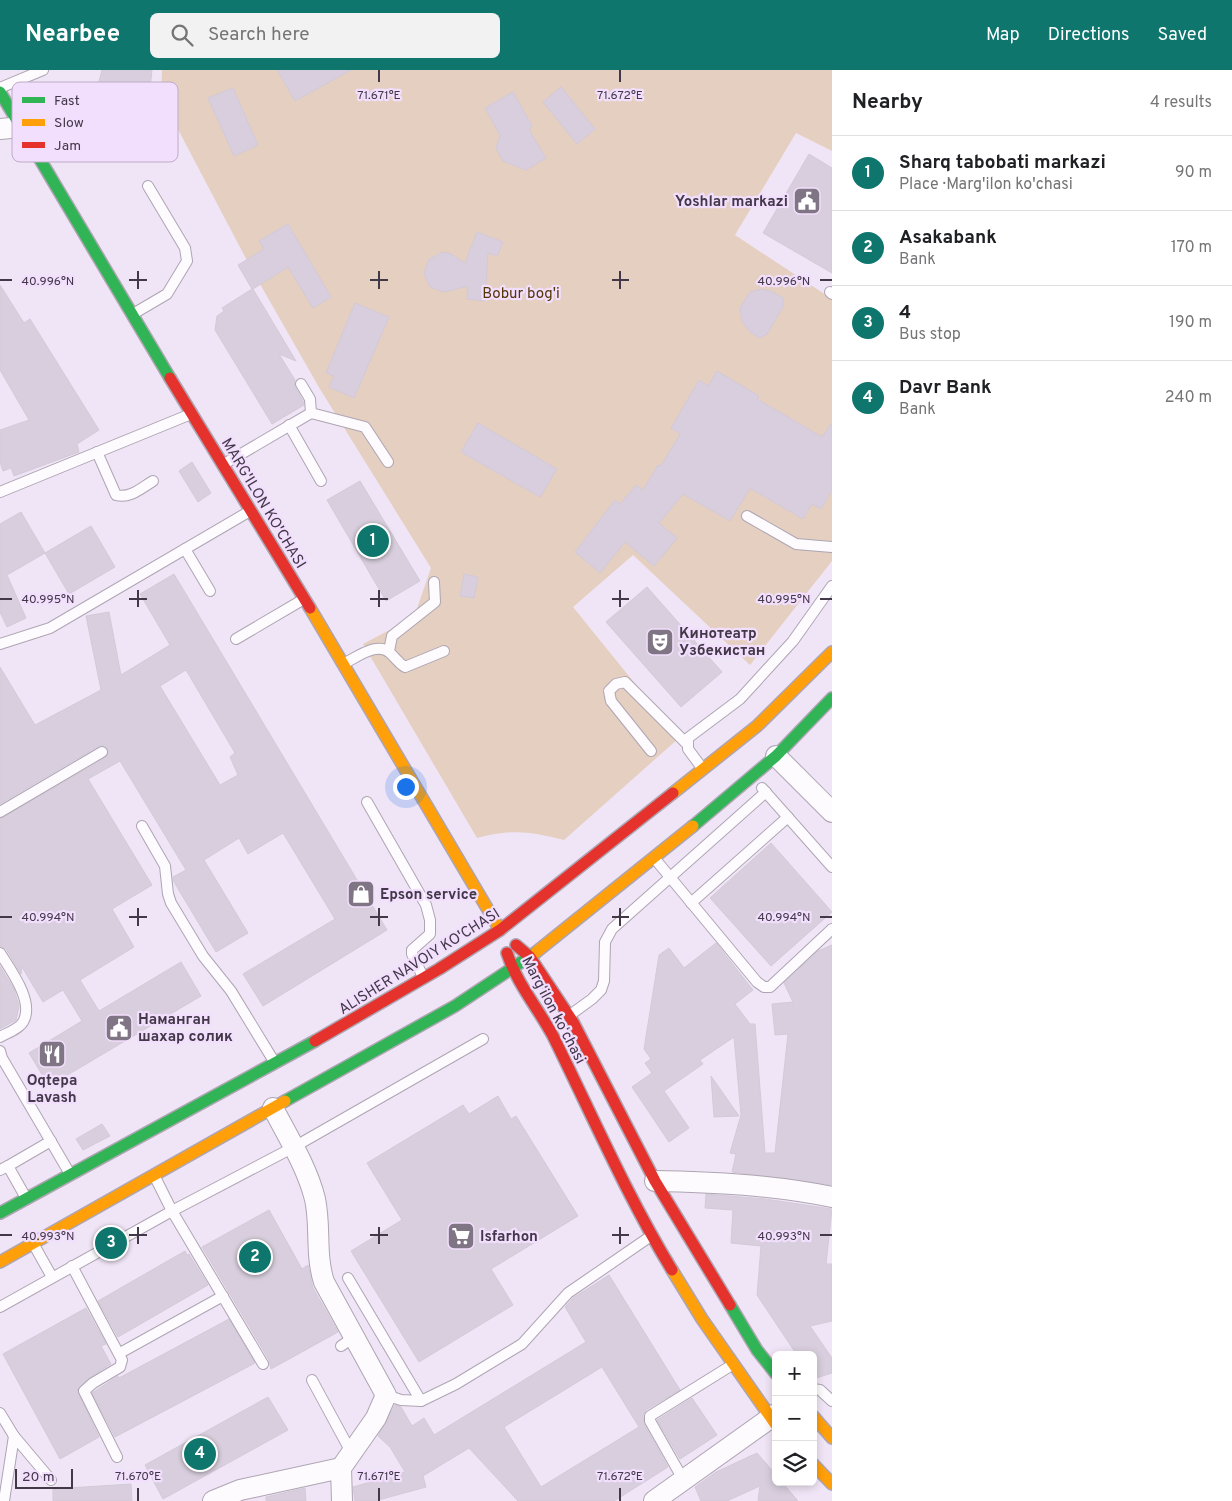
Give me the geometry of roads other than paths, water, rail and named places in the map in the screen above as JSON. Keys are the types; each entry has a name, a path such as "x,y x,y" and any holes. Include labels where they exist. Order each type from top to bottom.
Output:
{"main road":[{"name":"MARG'ILON KO'CHASI","path":"0,92 12,112"},
{"name":"MARG'ILON KO'CHASI","path":"42,162 132,315 344,663 500,930"},
{"name":"ALISHER NAVOIY KO'CHASI","path":"0,1213 275,1064 424,978 500,930 757,726 831,654"},
{"path":"0,1262 455,1006 530,958 776,756 832,698"},
{"name":"Margʻilon koʻchasi","path":"500,930 530,958 569,1015 655,1181 757,1350 772,1369"},
{"name":"Margʻilon koʻchasi","path":"500,930 512,969 551,1033 652,1235 733,1365 772,1416"},
{"path":"817,1421 832,1438"},
{"path":"817,1468 832,1484"}],"street":[{"path":"776,756 832,812"},
{"path":"274,1108 294,1147 315,1198 319,1230 319,1266 324,1282 348,1341 386,1395 376,1418 346,1460 342,1501"},
{"path":"655,1181 719,1182 782,1187 832,1197"},
{"path":"654,1501 772,1420"},
{"path":"213,1501 249,1488 346,1460"}],"lane":[{"path":"14,82 43,70"},
{"path":"0,88 12,83"},
{"path":"132,315 167,294 187,260 185,248 148,186"},
{"path":"301,384 310,399 311,413"},
{"path":"223,464 311,413 365,427 388,462"},
{"path":"0,492 192,414"},
{"path":"289,425 321,481"},
{"path":"97,452 116,494 122,496 131,494 153,482"},
{"path":"0,644 50,628 251,510"},
{"path":"747,516 796,544 832,547"},
{"path":"185,549 210,591"},
{"path":"389,651 392,636 435,602 434,582"},
{"path":"703,769 688,749 688,738 740,699 793,641 832,586"},
{"path":"236,639 305,599"},
{"path":"344,663 374,649 389,651 405,667 444,650"},
{"path":"651,751 611,701 609,691 616,684 625,682 687,744"},
{"path":"0,812 102,752"},
{"path":"751,776 832,867"},
{"path":"569,1015 592,1000 601,990 604,981 605,942 612,930 766,792"},
{"path":"367,802 429,911 430,934 412,950 412,954 424,978"},
{"path":"691,903 788,817"},
{"path":"142,826 165,866 168,894 171,903 204,956 231,991 275,1064"},
{"path":"654,858 757,982 764,987 770,987 832,929"},
{"path":"0,953 22,990 25,1014 22,1024 0,1037"},
{"path":"0,1307 172,1211 294,1147 483,1039"},
{"path":"0,1051 2,1058 71,1175"},
{"path":"27,1199 4,1168 50,1141"},
{"path":"154,1176 172,1211 263,1364"},
{"path":"386,1395 401,1400 421,1401 456,1384 522,1344 568,1293 652,1235"},
{"path":"34,1244 52,1277"},
{"path":"72,1266 120,1353 122,1360 120,1367 93,1382 84,1391 117,1457"},
{"path":"348,1278 421,1401"},
{"path":"120,1353 223,1296"},
{"path":"684,1481 650,1421 650,1416 733,1365"},
{"path":"312,1380 346,1460"},
{"path":"817,1390 832,1400"},
{"path":"0,1413 14,1436 51,1480"},
{"path":"4,1501 14,1436"}],"place":[{"name":"Yoshlar markazi","path":"807,201"},
{"name":"Sharq tabobati markazi","path":"373,541"},
{"name":"Кинотеатр Узбекистан","path":"660,642"},
{"name":"Epson service","path":"361,894"},
{"name":"Наманган шахар солик","path":"119,1028"},
{"name":"Oqtepa Lavash","path":"52,1054"},
{"name":"Isfarhon","path":"461,1236"},
{"name":"4","path":"111,1243"},
{"name":"Asakabank","path":"255,1257"},
{"name":"Davr Bank","path":"200,1454"}],"park label":[{"name":"Bobur bog'i","path":"521,293"}]}
